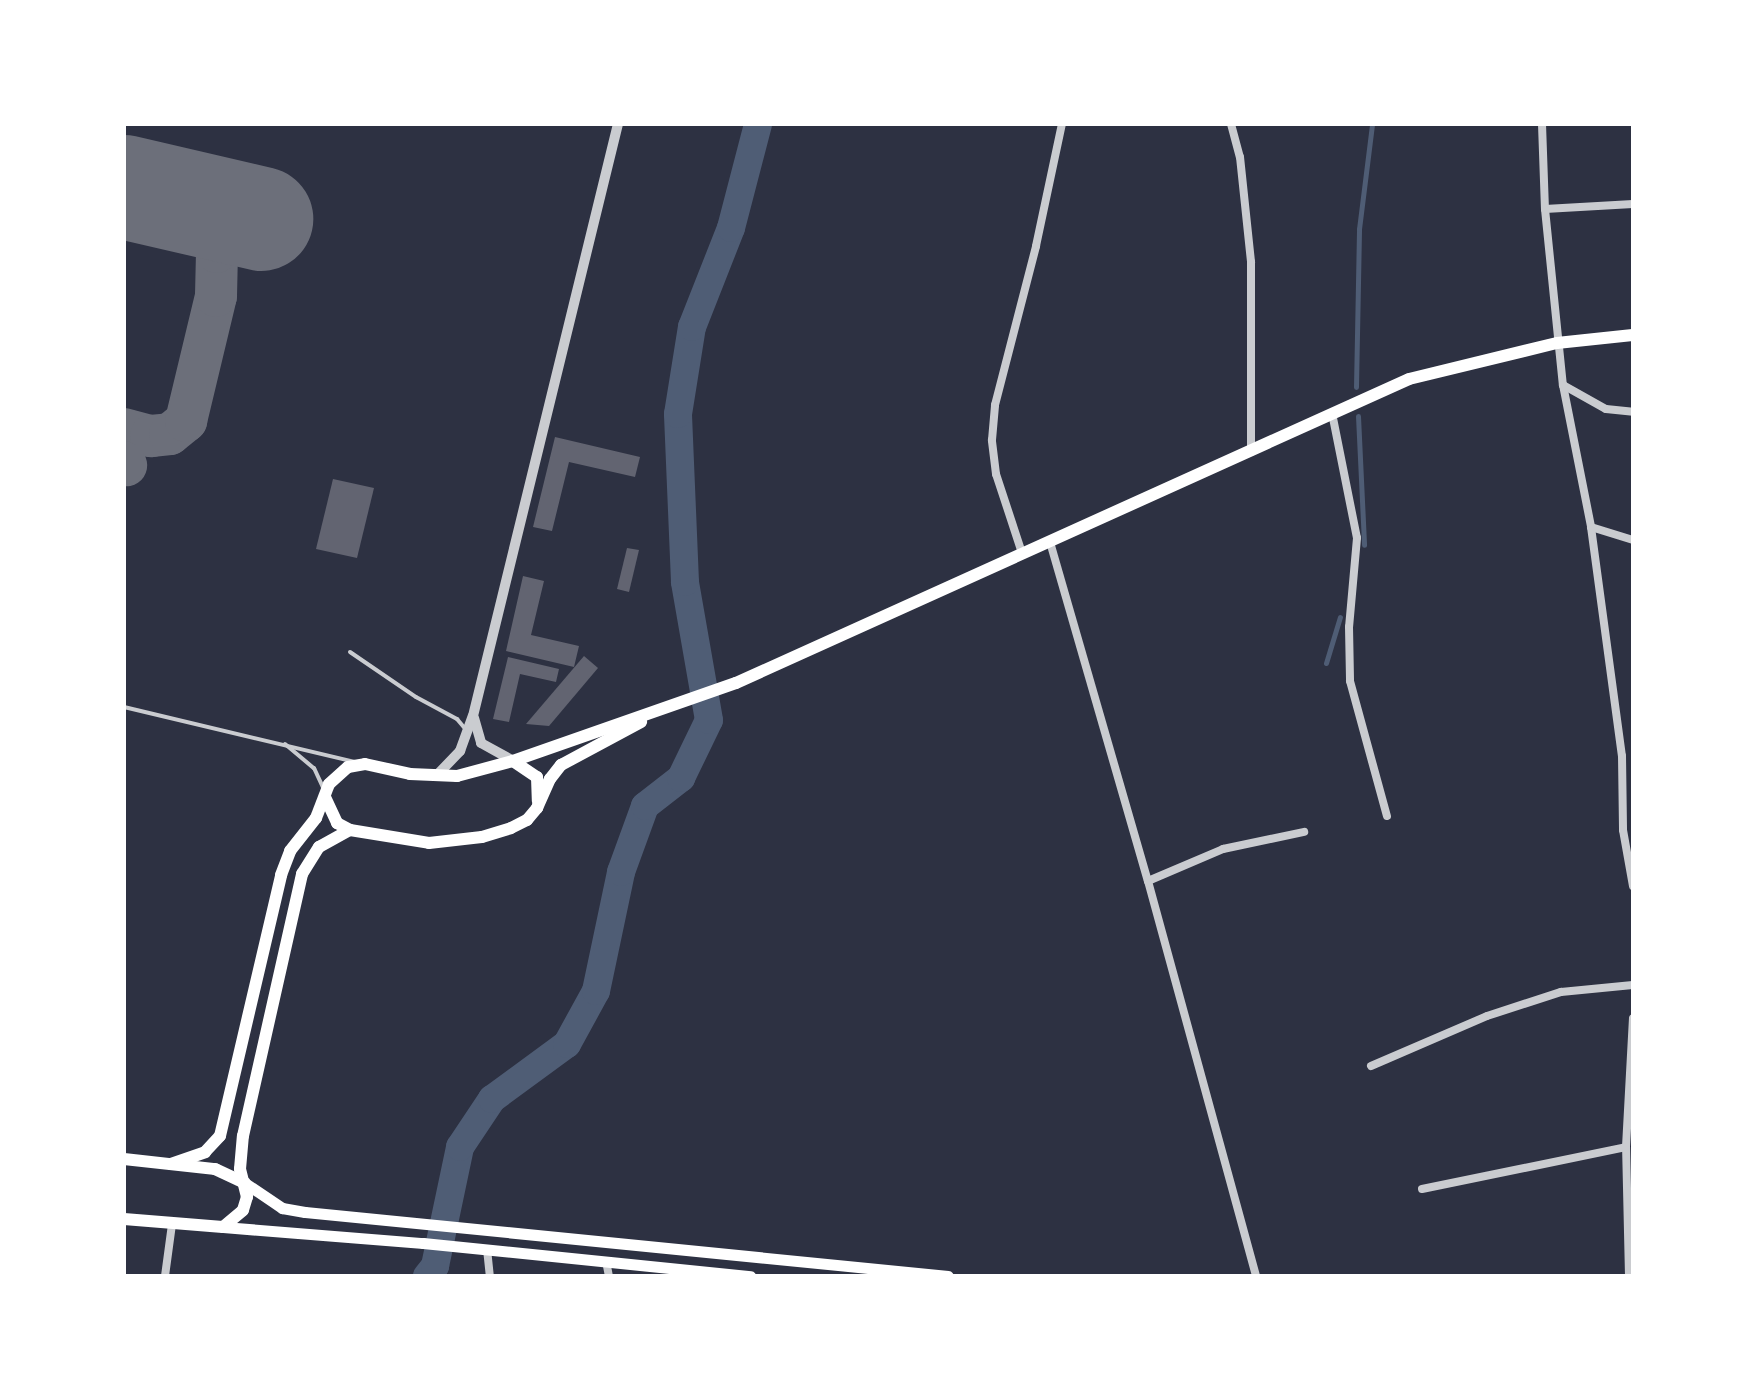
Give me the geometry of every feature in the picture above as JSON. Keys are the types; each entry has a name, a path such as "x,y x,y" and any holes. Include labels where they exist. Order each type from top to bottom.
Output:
{"main road":[{"path":"171,1164 205,1152 220,1136 226,1121 281,875 290,851 316,818 339,772 365,764 436,776 457,776 513,761 736,683 1409,379 1557,343 1633,335"},
{"path":"325,797 337,823 350,830 398,840 454,842 511,828 527,820 537,808 550,779 561,765 672,706"},
{"path":"513,761 537,777 540,791 537,808"},
{"path":"223,1227 243,1210 247,1197 240,1169 243,1136 302,874 319,847 350,830"},
{"path":"124,1159 215,1169 245,1183 282,1208 948,1276"},
{"path":"124,1219 468,1247 750,1276"}],"street":[{"path":"436,776 455,759 473,716 618,124"},
{"path":"1022,553 996,474 992,440 995,405 1036,246 1062,124"},
{"path":"1231,124 1240,157 1251,262 1251,452"},
{"path":"1542,124 1545,209 1557,343 1591,527 1622,756 1623,830 1633,886"},
{"path":"1545,209 1633,204"},
{"path":"1563,385 1606,409 1633,412"},
{"path":"1332,413 1357,538 1349,627 1350,681 1387,816"},
{"path":"1591,527 1633,540"},
{"path":"1050,542 1148,881 1256,1276"},
{"path":"473,716 481,743 513,761"},
{"path":"1622,756 1633,756"},
{"path":"1148,881 1223,849 1304,832"},
{"path":"1371,1066 1487,1016 1561,992 1633,985"},
{"path":"1629,1276 1626,1147 1633,1018"},
{"path":"1422,1189 1626,1147"},
{"path":"165,1276 172,1224"},
{"path":"487,1249 490,1276"},
{"path":"606,1261 609,1276"}],"lane":[{"path":"350,652 416,697 457,719 468,733"},
{"path":"124,707 283,742 365,764"},
{"path":"283,742 320,775 325,797"}],"building":[{"path":"555,437 640,457 635,477 569,462 552,531 533,527"},
{"path":"333,479 374,488 357,558 316,549"},
{"path":"627,548 639,550 629,592 617,589"},
{"path":"523,576 544,581 531,635 579,646 574,667 506,651"},
{"path":"584,656 598,668 549,726 526,724"},
{"path":"508,657 559,669 556,682 520,674 509,722 493,719"}],"waterway":[{"path":"427,1276 435,1266 460,1147 492,1099 567,1044 596,991 621,872 645,806 681,778 709,720 685,582 678,414 692,327 731,228 758,124"},
{"path":"1356,387 1359,229 1372,124"},
{"path":"1358,416 1364,545"},
{"path":"1326,663 1340,617"}],"taxiway":[{"path":"124,429 151,436 170,434 186,421 216,296 217,252 212,208"}],"runway":[{"path":"124,187 261,219"}]}
